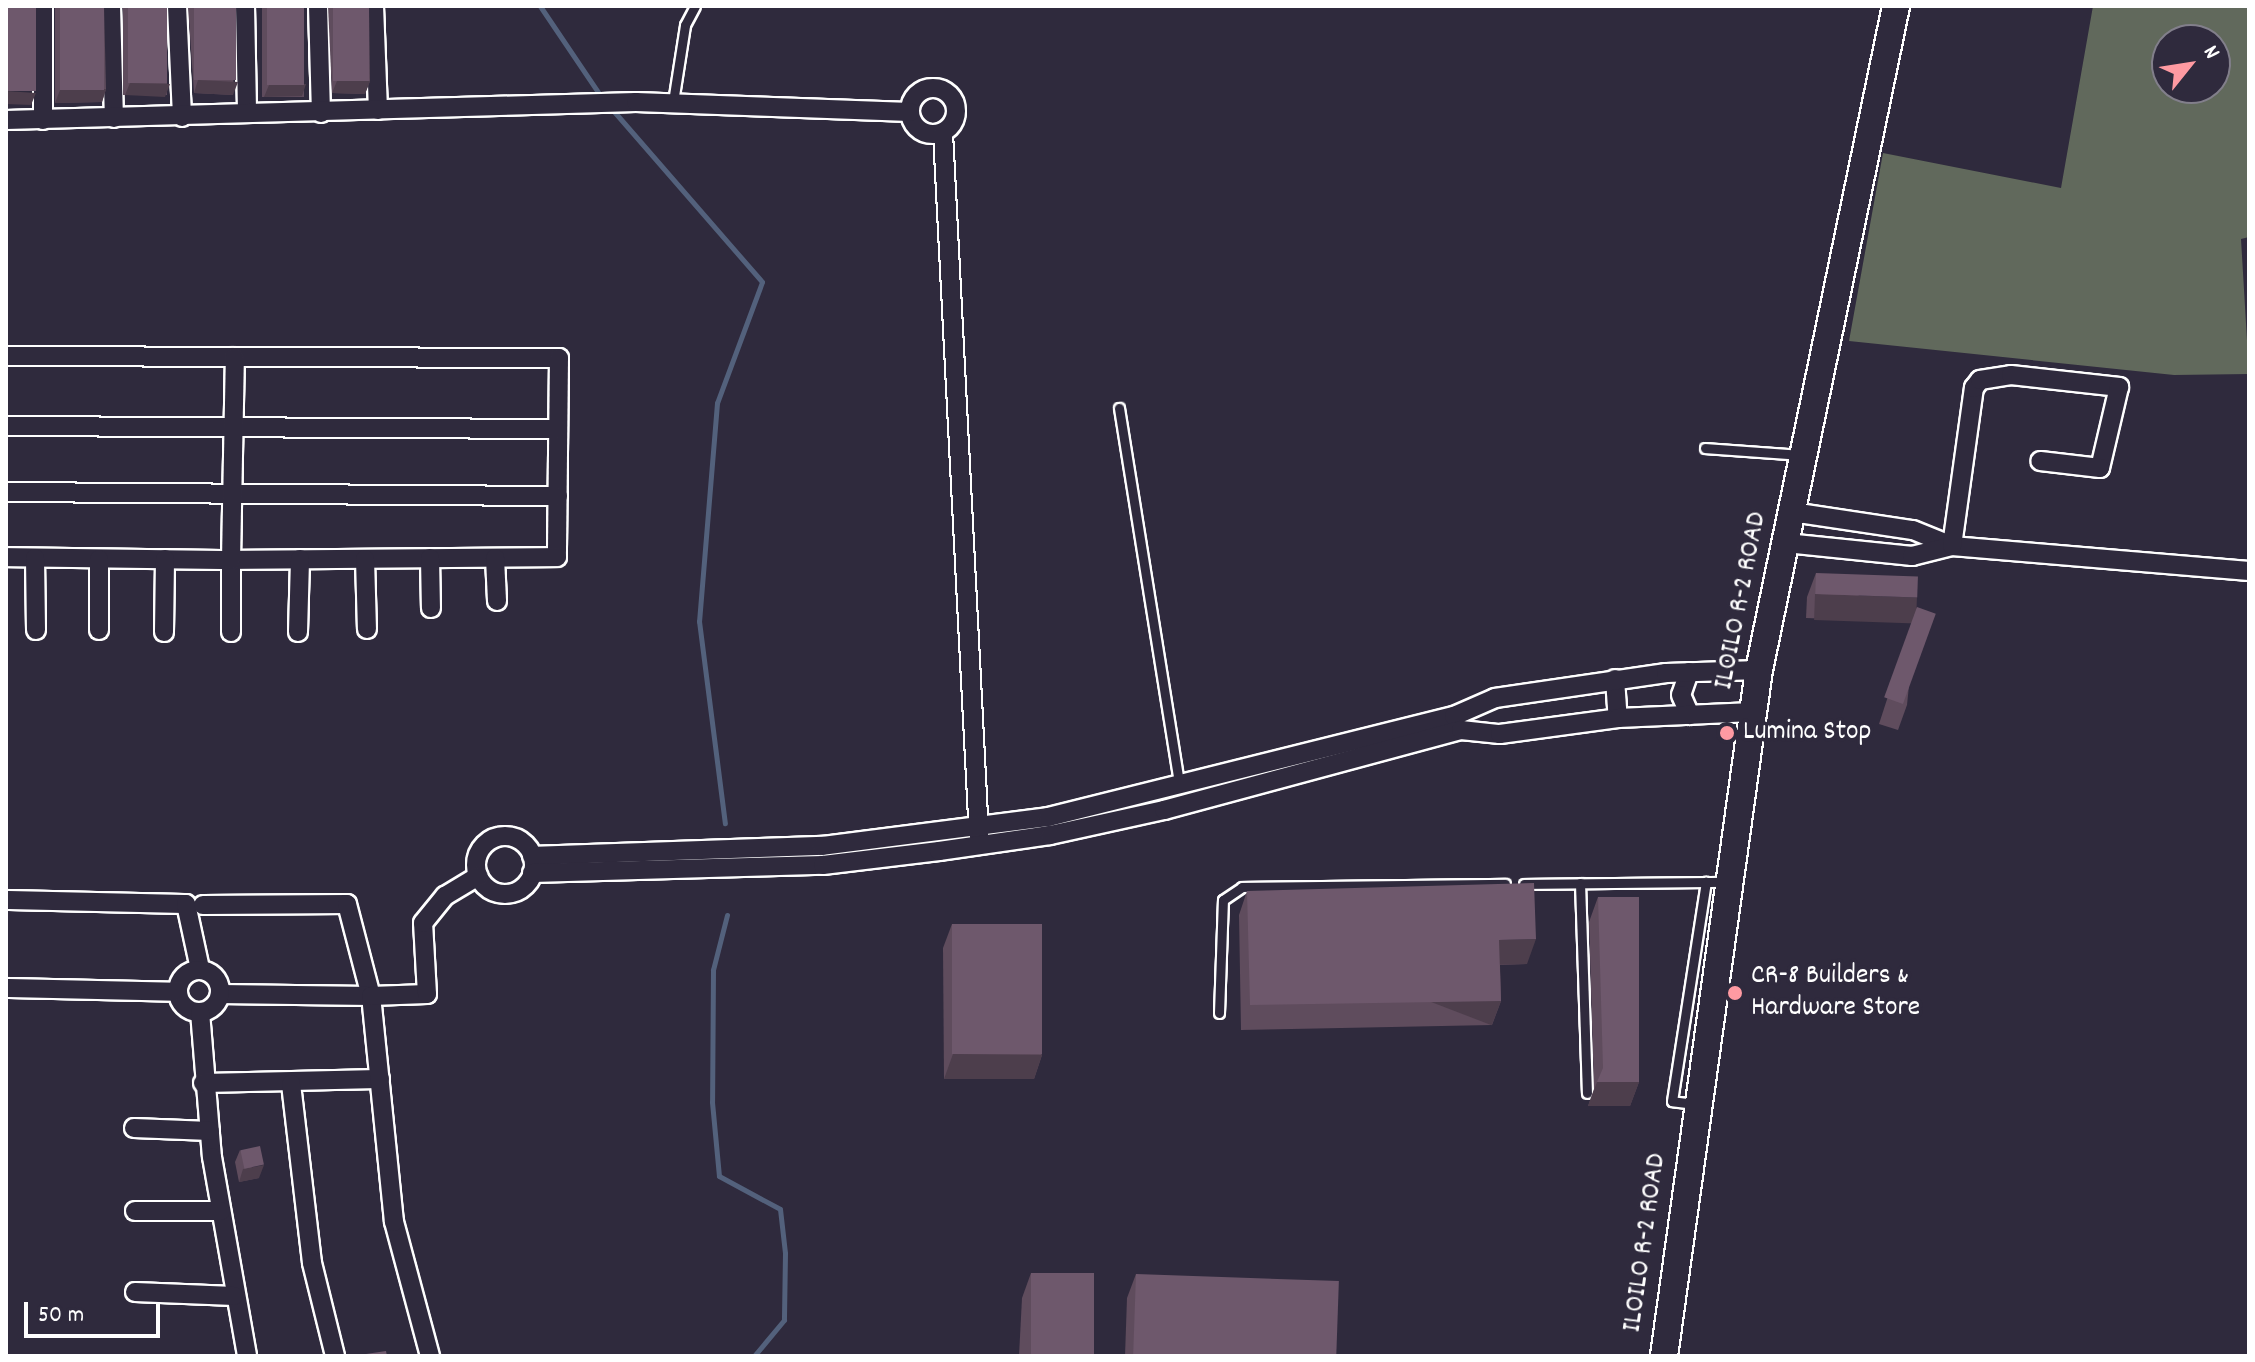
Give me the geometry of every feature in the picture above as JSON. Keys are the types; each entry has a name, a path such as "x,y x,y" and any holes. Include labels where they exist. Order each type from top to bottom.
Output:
{"main road":[{"name":"ILOILO R-2 ROAD","path":"1664,1356 1697,1104 1717,882 1896,6"}],"street":[{"path":"43,6 43,120"},
{"path":"111,6 114,118"},
{"path":"177,6 182,117"},
{"path":"245,6 247,113"},
{"path":"318,6 321,113"},
{"path":"374,6 378,110"},
{"path":"910,112 923,89 949,94 956,112 943,133 979,836"},
{"path":"6,120 636,102 910,112"},
{"path":"910,112 919,130 943,133"},
{"path":"6,356 559,358 557,557 231,560 6,557"},
{"path":"231,632 235,357"},
{"path":"1952,546 1974,388 1980,380 2011,375 2119,387 2100,468 2040,461"},
{"path":"6,426 234,430 558,429"},
{"path":"6,492 558,496"},
{"path":"1792,512 1913,530 1952,546 2249,571"},
{"path":"1786,543 1912,556 1952,546"},
{"path":"35,558 36,630"},
{"path":"430,558 431,608"},
{"path":"495,558 497,601"},
{"path":"99,559 99,630"},
{"path":"164,632 165,559"},
{"path":"298,632 300,559"},
{"path":"365,559 367,629"},
{"path":"532,865 823,856 1049,826 1272,773 1385,742 1495,698 1615,679 1759,670"},
{"path":"1689,672 1681,695 1690,715"},
{"path":"1615,679 1618,718"},
{"path":"1495,698 1500,734"},
{"path":"1385,742 1461,730 1500,734 1618,718 1753,712"},
{"path":"1168,797 1272,773"},
{"path":"478,876 480,849 495,838 521,841 532,865"},
{"path":"478,876 501,893 520,889 532,865"},
{"path":"220,994 427,994 423,923 445,896 478,876"},
{"path":"6,900 186,904 200,969"},
{"path":"203,905 347,904 371,996 394,1222 430,1356"},
{"path":"200,969 213,975 220,994 214,1006 200,1012 183,1005 177,992 186,973 200,969"},
{"path":"6,988 177,992"},
{"path":"200,1012 203,1083 234,1296 247,1356"},
{"path":"203,1083 291,1084 380,1079"},
{"path":"291,1084 312,1263 335,1356"},
{"path":"134,1128 210,1131"},
{"path":"135,1211 221,1211"},
{"path":"135,1292 234,1296"}],"lane":[{"path":"673,102 685,25 695,6"},
{"path":"1119,408 1168,797"},
{"path":"1705,448 1805,455"},
{"path":"1219,1013 1223,900 1242,887 1717,882"},
{"path":"1580,883 1587,1093"}],"green space":[{"path":"2093,6 2249,6 2249,237 2241,239 2249,374 2174,375 1849,341 1883,153 2061,188"}],"building":[{"path":"6,6 36,6 36,91 6,91"},
{"path":"60,6 104,6 104,90 60,90"},
{"path":"128,6 167,6 167,83 128,83"},
{"path":"194,6 236,6 236,80 194,80"},
{"path":"267,6 304,6 304,85 267,85"},
{"path":"333,6 369,6 369,81 333,81"},
{"path":"1816,573 1918,577 1917,598 1815,594"},
{"path":"1917,607 1936,614 1903,704 1884,697"},
{"path":"1534,883 1536,939 1499,940 1501,1001 1250,1005 1247,891"},
{"path":"1598,897 1639,897 1639,1082 1597,1082 1603,1068"},
{"path":"952,924 1042,924 1042,1054 952,1054"},
{"path":"260,1146 264,1165 244,1169 240,1150"},
{"path":"1031,1273 1094,1273 1094,1356 1031,1356"},
{"path":"1136,1274 1339,1281 1336,1356 1133,1356"},
{"path":"386,1351 387,1356 366,1356 366,1354"}],"waterway":[{"path":"540,6 602,98"},
{"path":"611,108 762,282 717,403 699,621 725,823"},
{"path":"727,915 713,970 712,1102 719,1176 780,1209 785,1253 784,1320 754,1356"}],"place":[{"name":"Lumina Stop","path":"1727,733"},
{"name":"CR-8 Builders & Hardware Store","path":"1735,993"}]}
